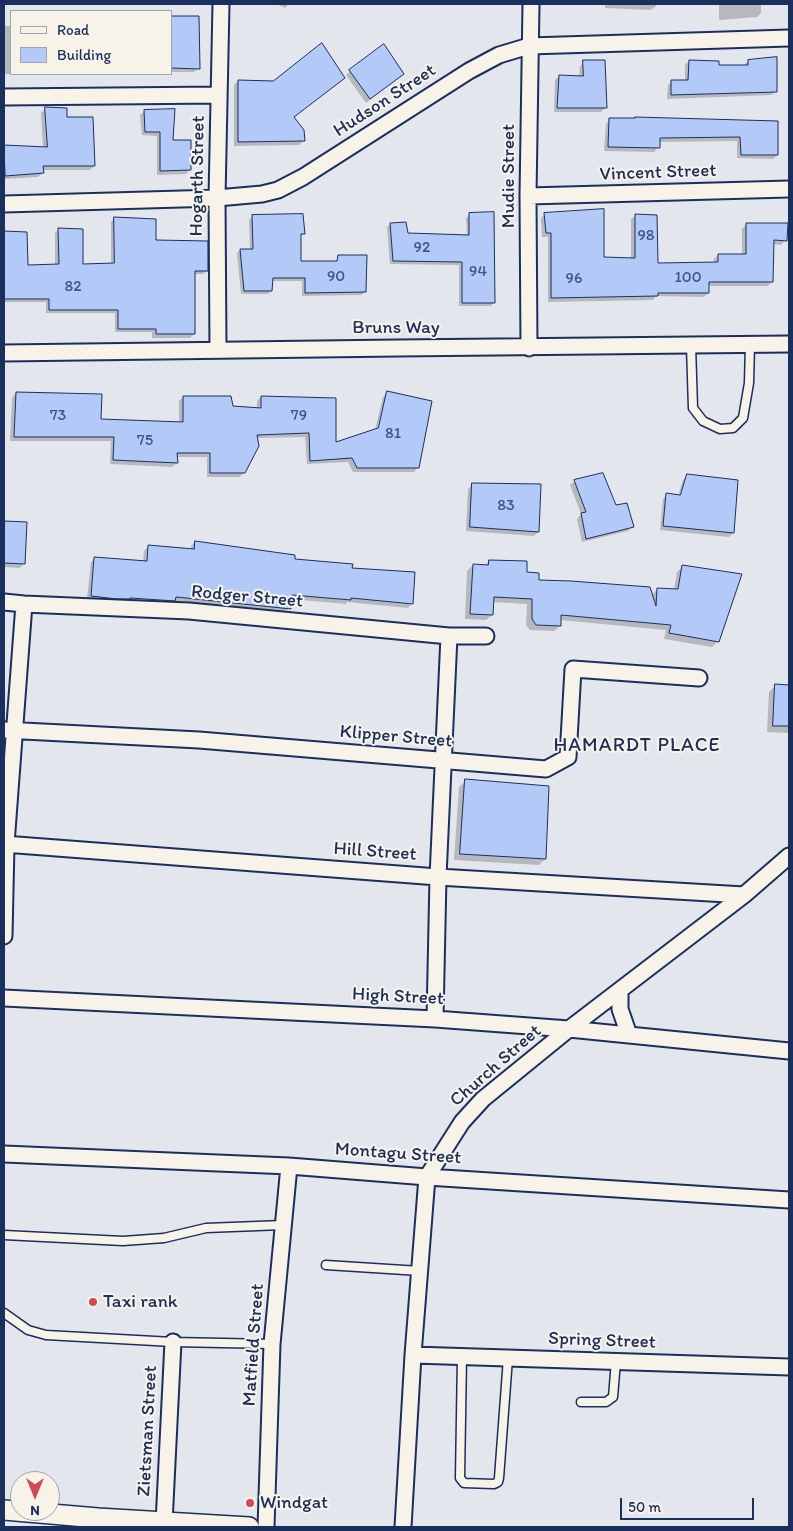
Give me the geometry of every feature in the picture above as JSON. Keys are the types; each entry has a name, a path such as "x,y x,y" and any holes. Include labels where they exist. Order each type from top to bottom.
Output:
{"street":[{"name":"Hogarth Street","path":"218,349 217,198 221,4"},
{"name":"Mudie Street","path":"529,348 530,4"},
{"name":"Hudson Street","path":"4,204 217,198 262,194 278,190 303,177 469,71 499,55 529,46 789,38"},
{"path":"4,97 219,95"},
{"name":"Vincent Street","path":"528,196 789,188"},
{"name":"Bruns Way","path":"4,354 218,349 529,348 789,344"},
{"name":"Rodger Street","path":"4,602 189,611 448,636 486,636"},
{"path":"4,936 9,730 24,604"},
{"path":"435,1019 438,877 448,636"},
{"name":"Klipper Street","path":"9,730 199,740 546,769 568,757 573,669 699,678"},
{"name":"Hill Street","path":"5,844 438,877 744,895"},
{"name":"Church Street","path":"403,1527 413,1354 427,1177 462,1122 483,1099 568,1029 744,895 789,856"},
{"path":"620,990 620,1009 630,1035"},
{"name":"High Street","path":"4,998 435,1019 568,1029 789,1050"},
{"name":"Montagu Street","path":"4,1154 289,1166 427,1177 789,1200"},
{"name":"Matfield Street","path":"266,1527 272,1344 289,1166"},
{"name":"Zietsman Street","path":"164,1522 173,1342"},
{"name":"Spring Street","path":"413,1354 789,1367"},
{"path":"4,1510 97,1523 164,1522 249,1527"}],"lane":[{"path":"691,346 693,408 703,421 720,429 734,428 743,418 749,384 750,345"},
{"path":"4,1235 123,1241 164,1238 206,1228 283,1225"},
{"path":"326,1264 420,1271"},
{"name":"Zietsman Street","path":"4,1313 28,1330 46,1335 173,1342 272,1344"},
{"path":"462,1356 460,1478 464,1483 494,1484 498,1482 508,1358"},
{"path":"581,1402 606,1402 612,1397 616,1361"}],"building":[{"path":"172,16 199,16 200,69 172,68"},
{"path":"322,43 345,78 294,117 304,130 305,141 238,142 238,80 273,81"},
{"path":"384,44 404,74 370,99 349,70"},
{"path":"777,57 777,92 671,95 671,80 688,80 689,60 719,61 719,65 748,65 748,60"},
{"path":"583,60 605,60 607,108 557,108 559,75 583,76"},
{"path":"45,107 67,108 67,117 93,117 95,166 43,166 44,173 5,176 4,145 47,147"},
{"path":"175,109 173,140 191,140 191,170 160,171 160,132 145,132 144,110"},
{"path":"609,118 778,121 778,155 741,155 740,137 660,138 660,148 608,147"},
{"path":"604,209 604,257 635,258 635,214 657,215 658,263 718,262 718,254 746,254 746,223 788,223 787,241 774,240 773,282 709,282 709,293 658,293 658,296 551,298 551,233 546,233 544,213"},
{"path":"494,212 495,303 462,303 462,262 393,261 390,223 406,222 408,233 469,235 469,213"},
{"path":"303,214 305,234 301,234 301,261 337,261 338,255 367,255 366,292 305,293 305,278 273,278 272,291 244,291 240,249 253,249 252,215"},
{"path":"114,217 156,219 156,240 208,241 208,271 195,271 195,334 156,334 156,329 118,329 118,310 49,310 49,299 4,299 4,231 27,232 28,265 59,264 58,228 83,229 83,264 114,263"},
{"path":"387,391 432,401 419,468 357,468 352,458 310,461 309,433 257,435 259,446 245,473 210,473 210,453 177,453 178,463 113,460 114,437 14,437 16,392 102,394 101,419 183,422 183,396 231,396 233,406 261,408 261,396 336,398 336,442 378,428"},
{"path":"603,473 616,505 627,503 634,527 586,539 581,513 586,512 574,480"},
{"path":"687,474 738,480 734,533 663,526 666,493 680,495"},
{"path":"472,483 541,484 539,532 470,527"},
{"path":"4,521 27,522 25,564 4,563"},
{"path":"195,541 295,555 295,559 353,564 352,568 415,572 413,604 292,595 291,609 176,597 175,601 91,596 94,557 147,561 148,545 194,549"},
{"path":"489,560 527,561 527,572 539,573 539,580 650,587 656,606 657,588 678,589 682,565 742,574 719,642 669,633 671,625 561,615 561,626 536,625 532,619 532,599 494,597 493,615 470,614 473,564 488,565"},
{"path":"775,684 789,685 789,726 773,726"},
{"path":"465,779 549,786 546,859 460,854"}],"place":[{"name":"Taxi rank","path":"93,1302"},
{"name":"Windgat","path":"250,1503"}],"district":[{"name":"HAMARDT PLACE","path":"637,746"}]}
